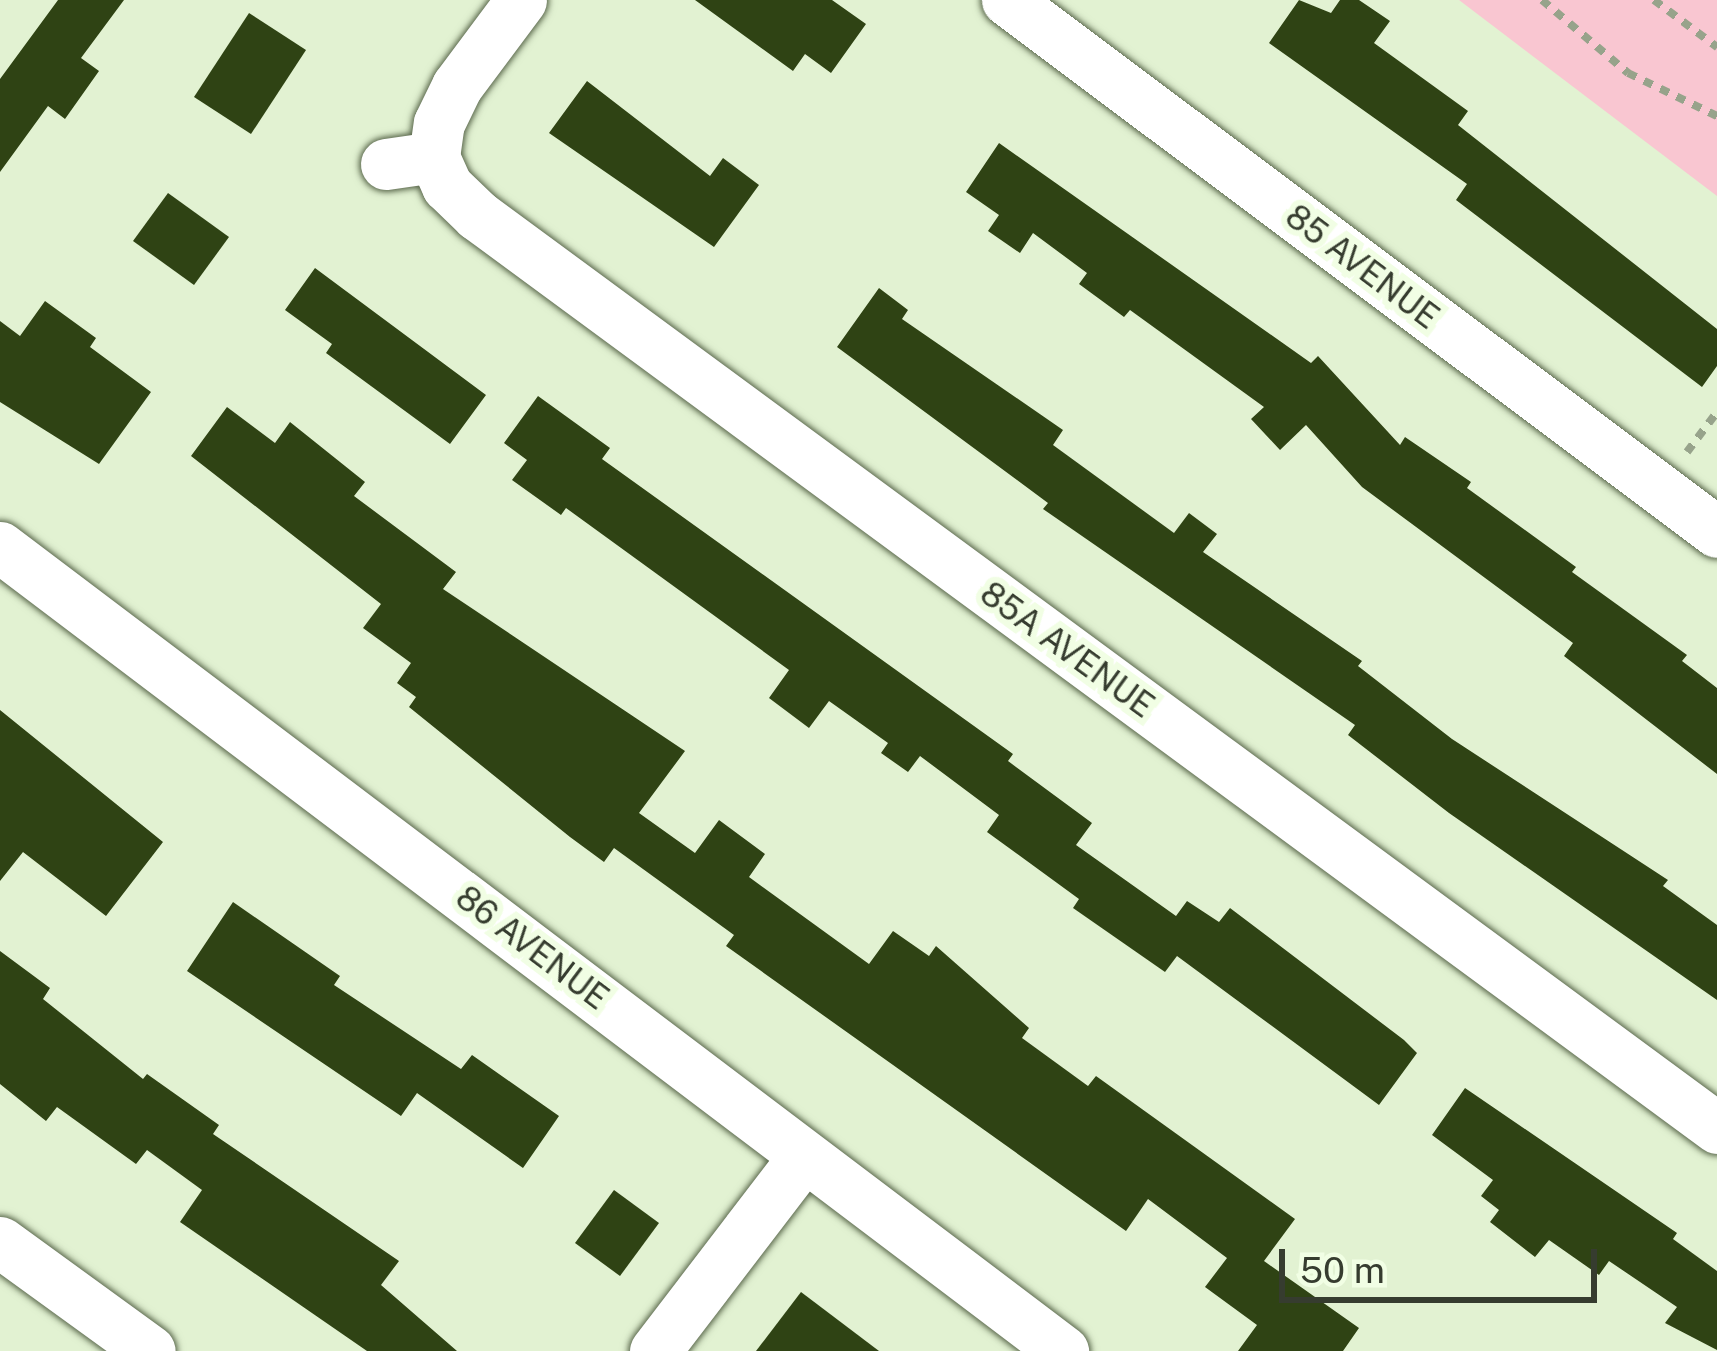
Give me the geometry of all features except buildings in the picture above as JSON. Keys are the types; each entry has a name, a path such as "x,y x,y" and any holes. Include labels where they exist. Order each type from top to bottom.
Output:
{"street":[{"name":"85A AVENUE","path":"521,0 457,86 410,161 447,185 477,215 1717,1127"},
{"name":"85 AVENUE","path":"1007,0 1717,532"},
{"name":"86 AVENUE","path":"0,547 1063,1351"},
{"path":"655,1351 804,1156"},
{"path":"0,1242 150,1351"}],"path":[{"path":"1542,0 1628,73 1717,116"},
{"path":"1654,0 1717,47"},
{"path":"1679,463 1717,412"}],"shaded area":[{"path":"1459,0 1717,0 1717,196"}]}
